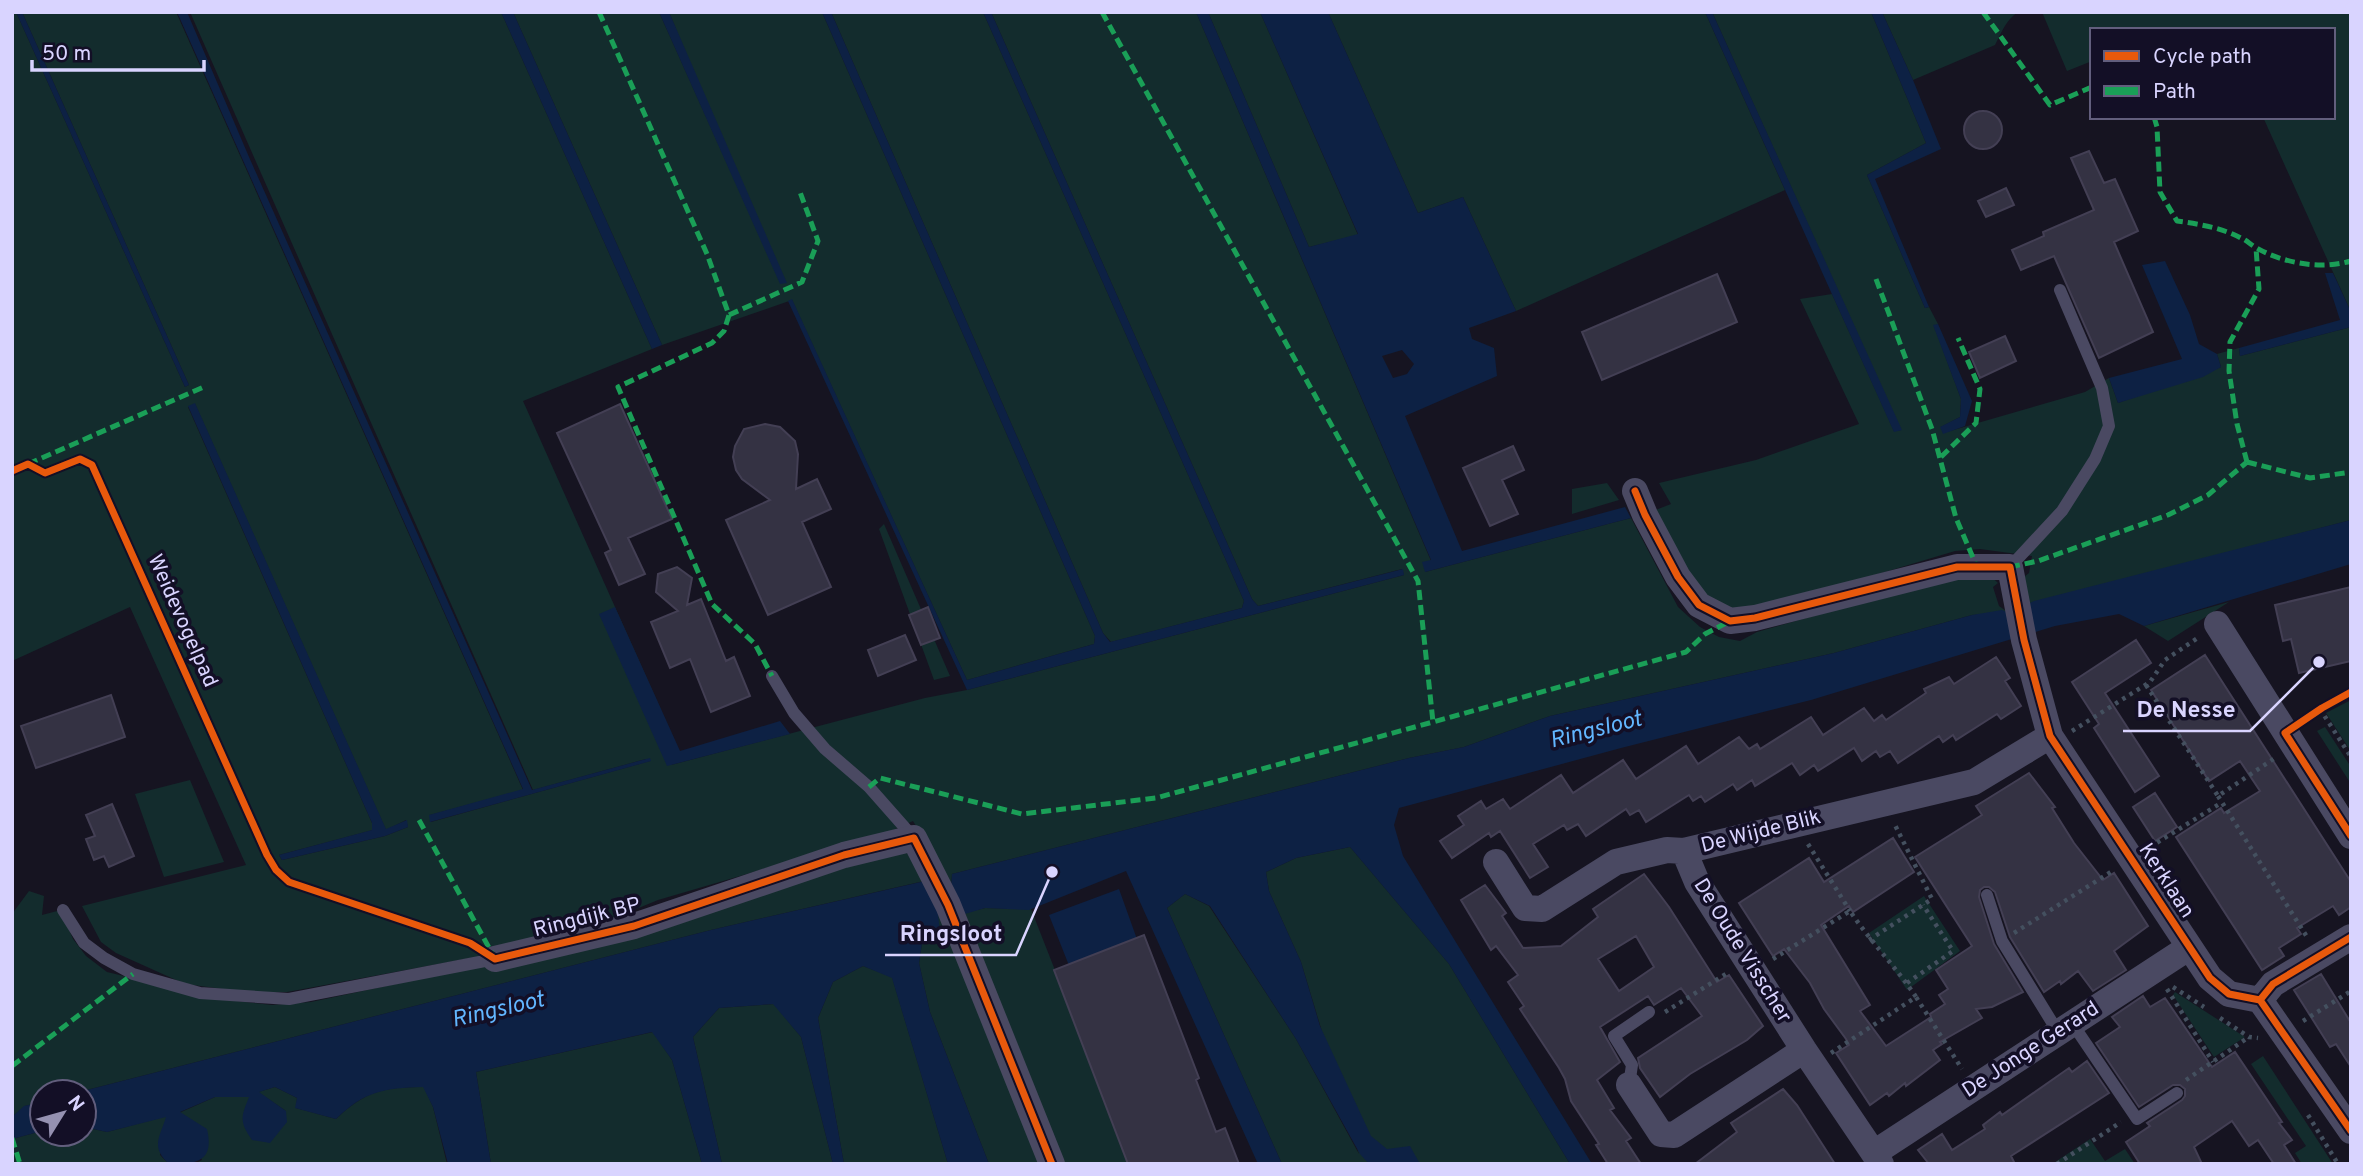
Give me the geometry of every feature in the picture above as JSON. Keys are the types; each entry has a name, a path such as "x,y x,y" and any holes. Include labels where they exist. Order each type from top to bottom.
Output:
{"street":[{"path":"1635,491 1645,516 1678,577 1699,605 1730,621 1755,618 1957,568 2010,566"},
{"name":"Kerklaan","path":"2010,566 2024,640 2052,739 2210,978 2229,994 2260,1000"},
{"path":"2217,624 2351,836"},
{"name":"De Wijde Blik","path":"1496,862 1525,908 1542,909 1616,862 1667,850 1684,850 1974,782 2052,739"},
{"path":"914,838 945,897 1052,1164"},
{"name":"Ringdijk BP","path":"495,959 634,926 844,855 914,838"},
{"name":"De Oude Visscher","path":"1684,850 1697,882 1809,1057 1878,1158"},
{"path":"2351,937 2273,984 2260,1000 2351,1131"},
{"name":"De Jonge Gerard","path":"1878,1158 1974,1088 2188,948"},
{"path":"1629,1085 1661,1134 1674,1135 1809,1057"}],"lane":[{"path":"2010,566 2062,511 2095,459 2109,426 2102,388 2060,290"},
{"path":"772,676 794,713 825,749 869,787 914,838"},
{"path":"1987,895 2002,941 2065,1028 2137,1119 2175,1095"},
{"name":"Ringdijk BP","path":"63,910 84,943 104,958 132,974 200,993 289,999 495,959"},
{"path":"1629,1085 1632,1065 1614,1036 1649,1012"}],"path":[{"path":"2052,739 2150,682 2165,660 2217,624"},
{"path":"2146,684 2319,956"},
{"path":"2218,796 2289,740 2320,709 2332,702"},
{"path":"2320,709 2351,757"},
{"path":"1869,940 1932,899 1885,803"},
{"path":"1795,823 1869,940 1907,983 1974,1088"},
{"path":"1907,983 1952,951 1923,905"},
{"path":"1649,1012 1659,1016 1850,911"},
{"path":"2213,1062 2166,991 2170,985 2249,1037 2260,1038 2305,1020 2351,991"},
{"path":"1809,1057 1916,997"},
{"path":"2175,1095 2175,1087 2249,1037"},
{"path":"2302,1107 2338,1164"},
{"path":"2057,1164 2133,1114"}],"green space":[{"path":"12,12 16,12 185,387 189,385 22,12 176,12 523,790 430,815 431,822 650,761 646,759 533,790 190,12 501,12 652,349 523,401 682,757 671,765 1404,575 1402,569 1258,606 1252,599 991,12 1196,12 1431,561 1425,572 1631,518 1678,607 1700,627 1719,637 1740,641 1757,632 1966,573 1986,572 1998,583 1993,587 1999,606 2009,613 1972,615 1834,653 1550,716 1464,747 1409,758 952,874 951,889 944,872 913,821 887,833 658,900 578,933 476,957 287,992 246,992 185,984 116,953 101,942 82,906 246,865 130,607 12,661","holes":["195,404 386,830 406,820 408,827 385,836 282,860 279,855 373,830 372,823 188,407"]},
{"path":"513,12 659,12 781,284 669,12 822,12 1095,636 1094,644 967,680 792,300 662,345"},
{"path":"831,12 983,12 1244,601 1242,608 1111,642 1103,633"},
{"path":"1208,12 1260,12 1358,235 1309,247"},
{"path":"1328,12 1705,12 1785,190 1516,311 1463,197 1418,213"},
{"path":"1712,12 1871,12 1926,143 1867,175 1925,308 1929,307 1938,324 1934,326 1961,399 1960,417 1941,427 1943,433 2085,392 2109,378 2118,403 2221,367 2217,354 2239,348 2240,356 2351,327 2351,520 2025,605 2024,577 2029,573 2032,556 1980,549 1955,551 1765,608 1725,608 1693,588 1653,511 1671,504 1659,483 1756,460 1859,424 1800,299 1832,294 1894,431 1901,430"},
{"path":"1882,12 2018,12 2007,23 1995,45 1913,80"},
{"path":"2042,12 2351,12 2351,312 2264,119 2335,119 2335,28 2090,28 2090,62 2067,71"},
{"path":"1607,483 1619,500 1572,514 1572,489"},
{"path":"884,524 950,676 934,680 879,529"},
{"path":"2229,602 2168,641 2144,626"},
{"path":"2351,700 2351,749 2350,750 2326,713"},
{"path":"2325,727 2351,767 2351,784 2317,731"},
{"path":"190,780 224,862 164,877 135,794"},
{"path":"1350,847 1449,964 1570,1164 1282,1164 1167,908 1185,894 1209,906 1296,1039 1359,1154 1301,962 1269,891 1266,872 1296,858"},
{"path":"902,849 913,858 924,881 711,930 98,1087 98,1078 28,1078 28,1105 12,1117 12,914 29,891 44,896 42,915 61,910 73,939 86,956 107,972 219,999 272,1005 311,1002 550,951"},
{"path":"1924,896 1960,951 1907,990 1869,933"},
{"path":"937,902 1049,1164 989,1164 930,1012 919,963 922,943"},
{"path":"985,908 1031,909 1131,1164 1060,1164 965,913"},
{"path":"863,966 892,977 948,1164 844,1164 818,1018 833,982"},
{"path":"2175,992 2245,1037 2214,1057 2173,995"},
{"path":"774,1004 801,1037 833,1164 722,1164 693,1037 719,1008"},
{"path":"653,1032 672,1060 702,1164 491,1164 476,1072"},
{"path":"2263,1056 2333,1164 2302,1164 2295,1153 2306,1146 2251,1064"},
{"path":"275,1087 297,1098 296,1108 336,1119 356,1102 376,1092 424,1087 433,1107 447,1164 194,1164 202,1160 179,1113 215,1097 250,1096 286,1111 258,1092"},
{"path":"167,1116 160,1155 169,1164 12,1164 12,1139 28,1135 28,1148 98,1148 98,1130 107,1132"},
{"path":"2090,1139 2105,1161 2125,1149 2135,1164 2052,1164"}],"water":[{"path":"16,12 22,12 189,385 185,387"},
{"path":"177,12 187,12 249,157 532,790 650,758 651,761 430,822 429,815 523,789"},
{"path":"501,12 513,12 662,345 652,349"},
{"path":"659,12 669,12 787,283 780,284"},
{"path":"822,12 831,12 1103,633 1110,642 1242,608 1244,601 983,12 991,12 1252,599 1258,606 1403,569 1404,575 967,690 788,301 792,299 967,680 1094,644 1095,636"},
{"path":"1196,12 1208,12 1309,247 1358,234 1260,12 1328,12 1418,213 1463,197 1516,311 1469,328 1472,339 1494,348 1497,376 1405,416 1462,551 1625,507 1631,518 1425,572 1422,562 1431,560","holes":["1402,350 1414,364 1407,374 1393,378 1382,356"]},
{"path":"1705,12 1712,12 1902,430 1894,432"},
{"path":"1871,12 1882,12 1941,149 1875,179 1929,307 1925,308 1867,175 1926,143"},
{"path":"2165,261 2190,315 2199,344 2217,354 2221,367 2203,377 2118,403 2109,378 2182,359 2142,265"},
{"path":"2325,273 2333,273 2351,312 2351,327 2240,356 2239,348 2340,320"},
{"path":"1938,324 1972,401 1965,426 1943,434 1940,427 1960,417 1961,399 1933,325"},
{"path":"195,403 386,829 407,820 408,827 385,836 282,860 279,855 372,830 372,823 188,406"},
{"path":"2351,520 2351,564 2144,626 2119,614 2055,626 1811,700 1399,808 1394,825 1403,856 1592,1164 1570,1164 1449,964 1350,847 1296,858 1266,872 1269,891 1301,962 1320,1026 1371,1136 1387,1149 1410,1146 1420,1164 1369,1164 1360,1154 1296,1039 1210,906 1185,894 1167,908 1282,1164 1258,1164 1126,871 1029,910 985,908 965,914 937,902 940,935 922,943 919,963 930,1012 989,1164 948,1164 892,978 863,966 833,982 818,1018 844,1164 833,1164 801,1037 773,1004 719,1008 693,1037 722,1164 702,1164 672,1060 652,1032 476,1072 491,1164 448,1164 433,1107 423,1087 397,1088 376,1093 356,1102 336,1119 295,1108 297,1098 275,1087 259,1092 286,1111 287,1122 270,1143 252,1140 245,1128 243,1114 249,1097 215,1097 180,1112 207,1129 208,1149 201,1159 195,1162 169,1164 163,1158 158,1142 166,1117 107,1132 98,1130 98,1087 711,930 925,881 951,889 952,874 1409,758 1464,747 1550,716 1834,653 1972,615 2002,610 2009,613 2034,601"},
{"path":"615,607 680,751 780,721 790,734 667,766 599,614"},
{"path":"1119,889 1138,942 1070,968 1049,915"},
{"path":"28,1105 28,1135 12,1139 12,1117"}],"building":[{"path":"1983,111 1996,117 2002,130 1996,143 1983,149 1970,143 1964,130 1970,117"},
{"path":"2089,151 2104,183 2115,179 2138,231 2114,242 2153,332 2099,358 2054,256 2021,270 2012,250 2044,236 2043,232 2094,210 2071,158"},
{"path":"2006,188 2014,205 1986,217 1978,201"},
{"path":"1717,274 1737,322 1602,380 1582,332"},
{"path":"2005,336 2016,361 1980,378 1969,352"},
{"path":"620,404 672,519 628,538 645,574 619,585 605,553 611,550 557,433"},
{"path":"765,424 780,427 795,441 798,454 796,489 817,479 831,509 802,522 831,587 768,615 726,520 770,500 742,479 736,470 733,457 735,446 744,429"},
{"path":"1513,446 1524,470 1502,480 1518,514 1490,526 1463,468"},
{"path":"677,567 692,578 687,605 701,599 726,661 734,657 750,696 711,712 690,659 670,668 651,622 678,611 656,592 658,574"},
{"path":"2351,587 2351,661 2299,673 2291,639 2283,641 2275,605"},
{"path":"928,607 940,638 921,645 909,615"},
{"path":"905,635 916,660 878,676 868,650"},
{"path":"2136,640 2151,663 2105,693 2159,776 2135,792 2094,728 2099,724 2072,682"},
{"path":"2205,655 2351,882 2351,907 2339,915 2333,906 2297,928 2301,934 2279,948 2284,956 2262,970 2176,837 2221,808 2224,813 2260,791 2240,761 2209,781 2151,690"},
{"path":"1996,657 2010,678 2005,681 2021,706 2001,719 1997,714 1956,740 1953,735 1943,742 1939,736 1898,763 1890,751 1880,757 1876,751 1862,761 1854,748 1818,771 1814,765 1800,775 1792,763 1755,786 1752,780 1737,790 1733,784 1705,802 1701,796 1693,801 1689,795 1646,822 1639,810 1630,815 1626,809 1586,836 1578,824 1567,830 1564,825 1533,844 1548,867 1530,878 1500,831 1491,837 1489,833 1452,858 1440,841 1464,825 1458,816 1481,801 1486,809 1503,799 1510,809 1561,775 1573,793 1623,760 1636,779 1686,746 1698,764 1739,737 1749,749 1757,744 1760,749 1811,717 1823,735 1864,708 1874,721 1882,715 1886,720 1926,693 1924,689 1949,677 1954,684"},
{"path":"111,695 125,737 36,768 21,726"},
{"path":"2029,773 2055,807 2052,808 2074,843 2103,880 2114,873 2148,926 2114,951 2126,970 2093,991 2078,971 2061,984 2060,981 2044,992 2010,937 1995,892 1984,887 1980,890 1979,897 1994,944 2023,992 1992,1007 1976,1009 1982,1018 1940,1042 1942,1044 1933,1050 1940,1060 1906,1086 1905,1083 1889,1096 1887,1093 1870,1105 1836,1053 1849,1045 1810,983 1784,949 1773,956 1739,903 1809,858 1824,882 1893,838 1914,872 1853,912 1849,906 1821,925 1870,1005 1860,1011 1886,1046 1931,1017 1930,1014 1945,1004 1939,995 1948,989 1936,970 1972,946 1915,857 1982,815 1976,806"},
{"path":"2155,793 2177,827 2155,841 2133,807"},
{"path":"112,804 134,856 109,867 104,856 94,860 86,839 95,836 86,815"},
{"path":"1644,874 1669,907 1717,982 1729,975 1763,1026 1747,1040 1690,1074 1660,1097 1640,1068 1638,1058 1702,1016 1681,988 1654,1005 1648,996 1600,1027 1620,1062 1597,1080 1614,1108 1610,1110 1631,1138 1626,1141 1641,1164 1608,1164 1596,1145 1599,1144 1571,1101 1559,1068 1520,1009 1524,1006 1508,982 1518,975 1496,946 1491,950 1461,900 1485,885 1506,913 1502,916 1523,948 1561,946 1598,917 1593,909","holes":["1636,936 1654,967 1619,991 1598,959"]},
{"path":"1144,935 1199,1078 1196,1080 1216,1132 1225,1128 1239,1164 1128,1164 1054,970"},
{"path":"2321,974 2351,1023 2351,1067 2336,1044 2330,1047 2294,990"},
{"path":"2143,996 2150,1007 2165,998 2212,1067 2235,1052 2292,1140 2284,1145 2296,1164 2274,1164 2258,1140 2249,1146 2232,1121 2194,1147 2202,1164 2140,1164 2126,1142 2150,1126 2147,1123 2182,1100 2185,1089 2180,1085 2173,1085 2139,1107 2096,1043 2120,1027 2112,1017"},
{"path":"2087,1061 2109,1093 2011,1156 2015,1164 1929,1164 1918,1150 1942,1134 1952,1150 1985,1129 1983,1125 2000,1112 2002,1115 2069,1068 2072,1072"},
{"path":"1783,1089 1797,1105 1835,1164 1695,1164 1737,1132 1731,1123"}],"marked path":[{"path":"599,12 707,254 729,315 724,331 712,343 618,387 712,604 755,644 772,676"},
{"path":"1102,12 1418,581 1433,722 1686,652 1705,634 1730,621"},
{"path":"1983,12 2050,105 2090,88"},
{"path":"2155,119 2160,192 2177,221 2226,232 2266,253 2289,261 2314,265 2351,261"},
{"path":"729,315 802,282 818,241 800,192"},
{"path":"2247,462 2237,424 2229,371 2230,342 2259,289 2256,248"},
{"path":"1876,279 1932,429 1956,518 1977,567"},
{"path":"1941,457 1976,423 1980,389 1958,338"},
{"path":"28,464 206,386"},
{"path":"2247,462 2310,478 2351,472"},
{"path":"2010,567 2038,561 2168,515 2208,495 2247,462"},
{"path":"869,787 880,778 1022,814 1156,798 1433,722"},
{"path":"419,820 493,955"},
{"path":"12,1066 133,974"},
{"path":"12,1138 20,1164"}],"cycle path":[{"name":"Weidevogelpad","path":"12,471 28,464 45,473 80,459 92,465 267,855 276,870 289,882 470,943 495,959 634,926 844,855 914,838 948,905 1052,1164"},
{"path":"1635,491 1678,577 1699,605 1730,621 1755,618 1957,567 2010,567 2024,640 2050,736 2210,978 2229,994 2260,1000 2351,1131"},
{"path":"2351,692 2285,733 2351,836"},
{"path":"2260,1000 2273,984 2351,937"}],"place":[{"name":"De Nesse","path":"2319,662"},
{"name":"Ringsloot","path":"1052,872"}]}
